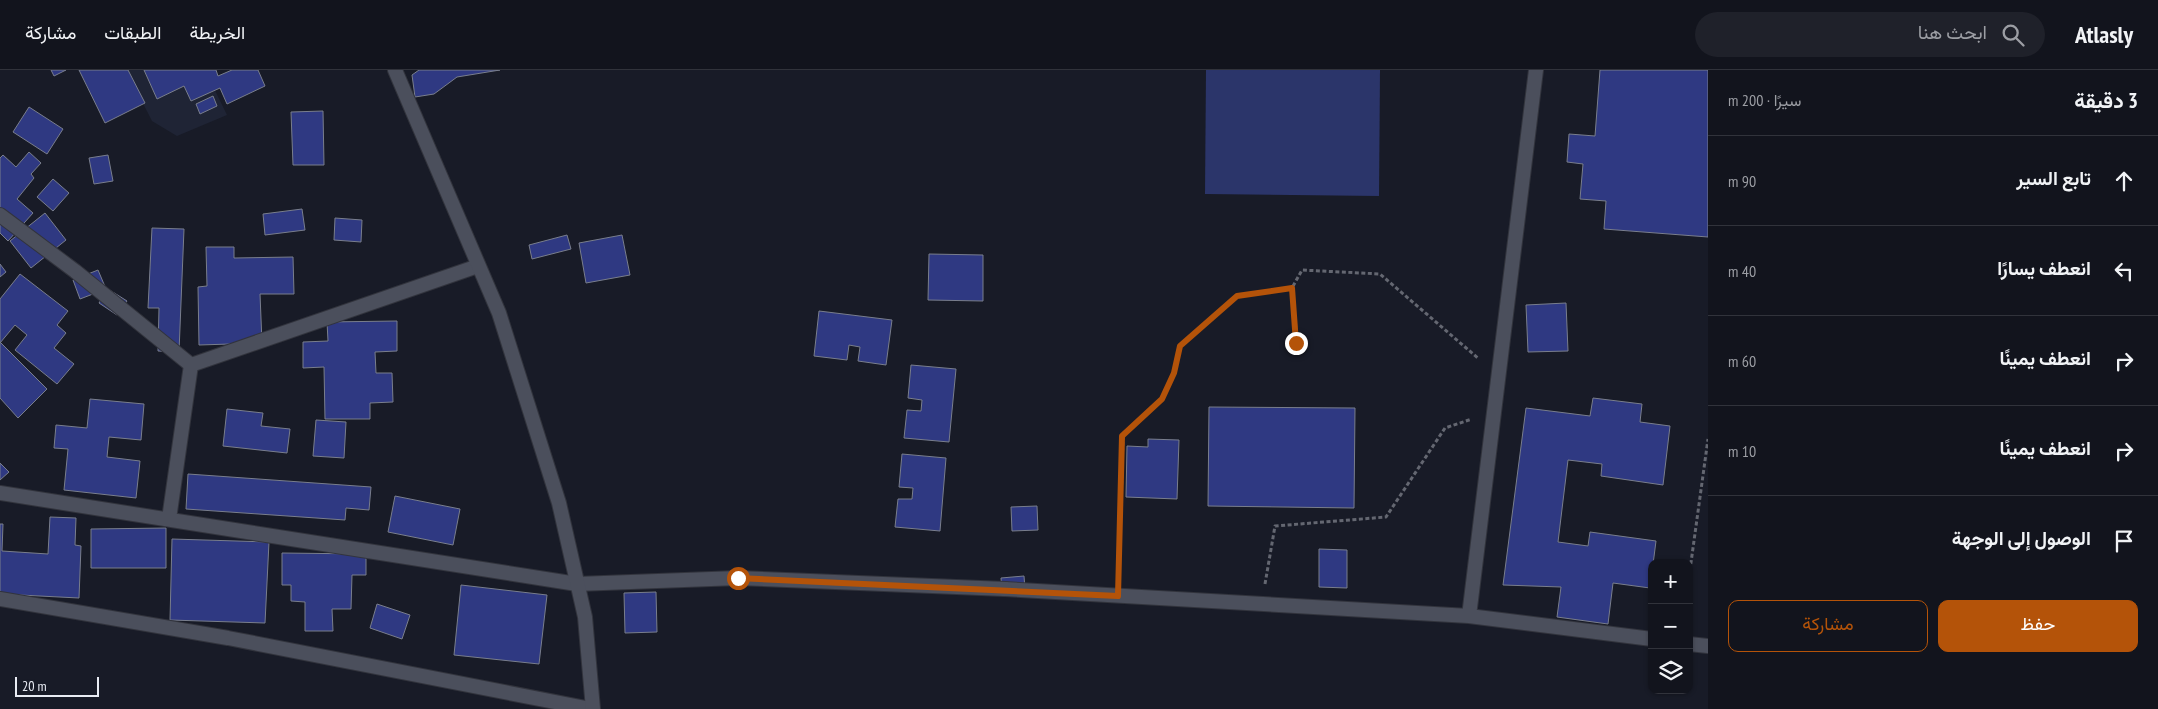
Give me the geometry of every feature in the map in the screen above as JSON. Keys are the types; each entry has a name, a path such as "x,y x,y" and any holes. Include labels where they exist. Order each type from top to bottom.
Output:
{"street":[{"path":"0,599 228,638 592,709 585,617 559,503 498,313 394,70"},
{"path":"1469,616 1536,70"},
{"path":"0,215 75,271 191,365"},
{"path":"191,365 478,266"},
{"path":"169,519 191,365"},
{"path":"0,493 577,584 738,578 1005,589 1469,616 1648,638"},
{"path":"1693,644 1708,646"}],"path":[{"path":"1296,343 1292,288 1302,270 1380,274 1498,376"},
{"path":"1118,596 1122,436 1162,399 1174,373 1180,346 1237,296 1292,288"},
{"path":"1262,604 1275,526 1386,517 1445,428 1494,412"},
{"path":"1691,559 1708,439"}],"shaded area":[{"path":"126,70 205,70 227,115 177,136 152,121"},
{"path":"1206,70 1380,70 1379,196 1205,194"}],"building":[{"path":"51,70 66,70 54,76"},
{"path":"79,70 128,70 145,103 105,123"},
{"path":"144,70 216,70 218,76 232,70 258,70 265,86 227,104 220,88 191,101 184,86 157,99"},
{"path":"419,70 500,70 457,77 434,94 415,97 412,75"},
{"path":"1600,70 1708,70 1708,237 1604,229 1606,201 1580,199 1583,164 1567,162 1569,134 1595,136"},
{"path":"213,96 217,106 200,114 196,104"},
{"path":"29,107 63,129 47,154 13,132"},
{"path":"323,111 324,165 293,165 291,112"},
{"path":"29,152 41,163 31,174 34,178 17,199 33,213 8,241 0,233 0,158 3,155 16,167"},
{"path":"108,155 113,181 94,184 89,158"},
{"path":"53,179 69,193 53,211 37,197"},
{"path":"302,209 305,230 265,235 263,214"},
{"path":"45,213 66,240 31,268 10,241"},
{"path":"335,218 362,220 361,242 334,240"},
{"path":"152,228 184,229 179,352 158,351 159,308 148,308"},
{"path":"567,235 571,249 532,259 529,245"},
{"path":"622,235 630,275 586,283 579,243"},
{"path":"206,247 234,247 234,258 293,257 294,294 260,294 262,343 199,345 198,287 207,286"},
{"path":"929,254 983,255 983,301 928,300"},
{"path":"0,264 6,272 0,277"},
{"path":"98,270 106,289 80,299 73,280"},
{"path":"20,274 68,311 57,325 66,333 54,348 74,364 57,384 15,350 27,335 15,325 0,343 0,299"},
{"path":"108,289 127,301 117,315 99,303"},
{"path":"1566,303 1568,351 1528,352 1526,305"},
{"path":"819,311 892,320 886,365 858,361 860,347 849,345 847,360 814,356"},
{"path":"397,321 397,351 375,352 376,373 392,373 393,402 370,403 370,419 325,419 324,367 303,368 303,342 328,341 327,322"},
{"path":"0,342 47,389 18,418 0,398"},
{"path":"911,365 956,369 949,442 904,438 907,410 921,411 922,400 908,398"},
{"path":"1593,398 1642,404 1640,422 1670,426 1663,485 1601,476 1602,464 1568,460 1558,542 1588,546 1590,532 1656,541 1654,559 1648,559 1648,588 1613,583 1608,624 1557,617 1561,587 1503,585 1526,408 1590,416"},
{"path":"90,399 144,404 141,440 109,437 107,457 140,461 136,498 64,490 68,449 54,448 56,425 87,428"},
{"path":"1209,407 1355,408 1354,508 1208,506"},
{"path":"227,409 263,413 261,426 290,429 287,453 223,446"},
{"path":"316,420 346,422 344,458 313,456"},
{"path":"1148,439 1179,440 1177,499 1126,497 1127,446 1148,447"},
{"path":"902,454 946,458 940,531 895,527 898,499 912,499 913,488 899,487"},
{"path":"0,463 9,472 0,480"},
{"path":"188,474 371,487 369,510 346,508 345,520 186,509"},
{"path":"395,496 460,509 453,545 388,532"},
{"path":"1037,506 1038,530 1012,531 1011,507"},
{"path":"50,517 76,518 75,545 81,546 79,598 0,594 0,524 3,524 2,551 48,554"},
{"path":"166,528 166,568 91,568 91,529"},
{"path":"172,539 269,542 265,623 170,620"},
{"path":"1319,549 1347,550 1347,588 1319,587"},
{"path":"282,553 366,554 366,575 352,575 351,609 332,609 333,631 305,631 305,602 291,601 291,585 282,585"},
{"path":"1024,576 1025,589 1002,591 1001,578"},
{"path":"461,585 547,595 539,664 454,655"},
{"path":"656,592 657,632 625,633 624,593"},
{"path":"377,604 410,615 402,639 370,628"}],"route":[{"path":"738,578 1005,589 1118,596 1122,436 1162,399 1174,373 1180,346 1237,296 1292,288 1296,343"}]}
